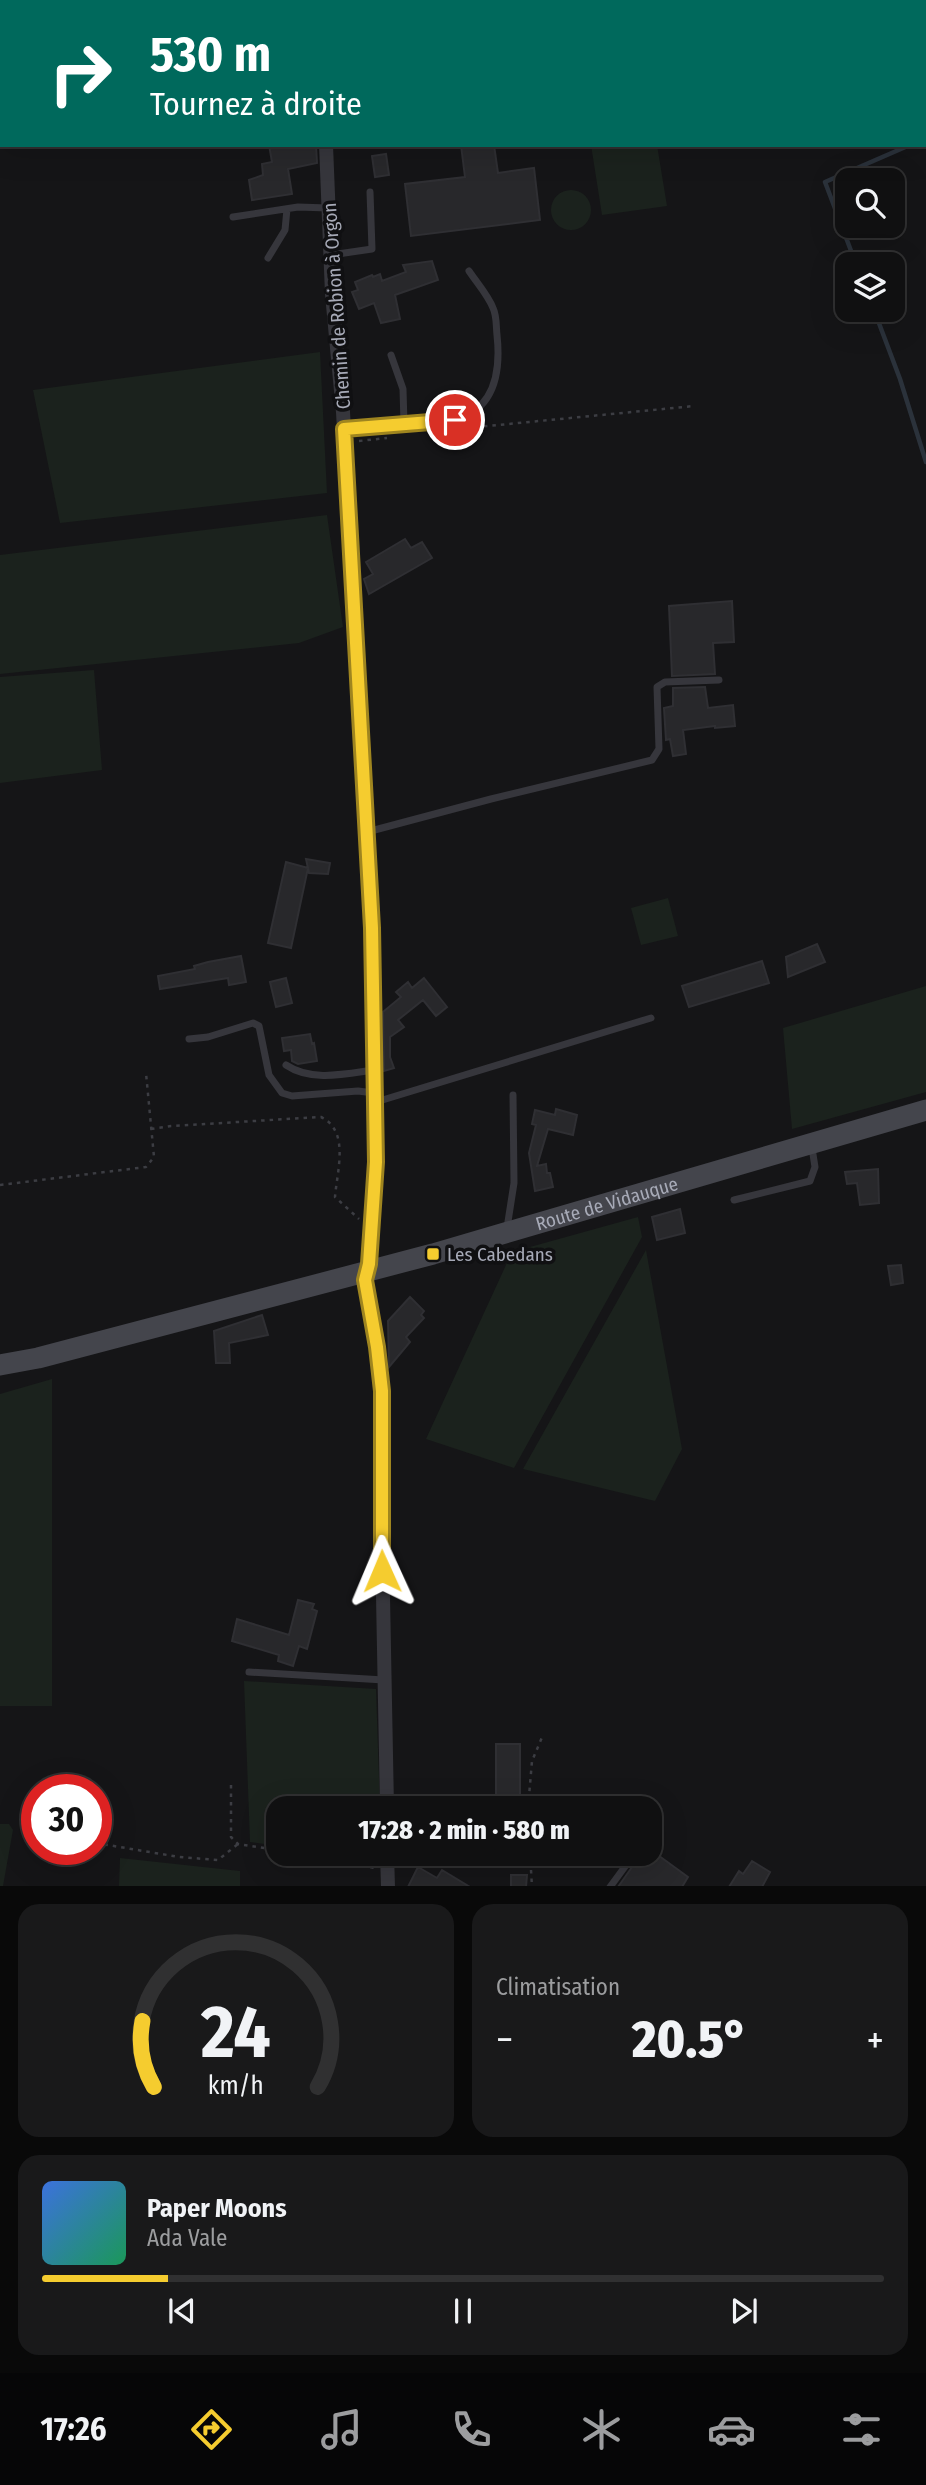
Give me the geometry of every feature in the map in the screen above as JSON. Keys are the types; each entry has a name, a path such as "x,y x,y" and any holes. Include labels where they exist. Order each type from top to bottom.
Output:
{"street":[{"name":"Chemin de Robion à Orgon","path":"326,147 372,928 376,1162 365,1280 382,1391 381,1490 387,1796"},
{"name":"Route de Vidauque","path":"0,1365 38,1359 506,1233 926,1110"}],"lane":[{"path":"331,255 372,249 370,192"},
{"path":"233,216 287,209 329,208"},
{"path":"268,258 285,230 287,209"},
{"path":"345,435 467,416 484,404 496,377 499,352 494,309 469,271"},
{"path":"391,355 403,389 404,424"},
{"path":"367,832 652,760 659,749 657,687 666,681 719,680"},
{"path":"189,1039 208,1037 253,1023 259,1026 270,1075 282,1093 292,1096 358,1091 375,1098 651,1018"},
{"path":"286,1065 296,1072 313,1075 374,1070"},
{"path":"506,1233 514,1183 513,1095"},
{"path":"734,1200 810,1181 815,1167 811,1143"},
{"path":"249,1672 384,1680"},
{"path":"610,1886 625,1866"}],"path":[{"path":"463,428 694,406"},
{"path":"345,435 388,438"},
{"path":"0,1185 146,1167 154,1157 146,1073"},
{"path":"151,1129 321,1117 329,1121 340,1143 335,1196 371,1230"},
{"path":"529,1796 532,1761 542,1735"},
{"path":"231,1785 231,1836 238,1844 266,1848"},
{"path":"112,1846 179,1857 218,1860 238,1844"},
{"path":"342,1866 388,1879"},
{"path":"531,1866 532,1886"}],"shaded area":[{"path":"591,147 657,147 667,206 602,215"},
{"path":"571,190 585,196 591,210 585,224 571,230 557,224 551,210 557,196"},
{"path":"320,352 327,493 60,523 33,390"},
{"path":"327,515 343,627 299,643 0,674 0,555"},
{"path":"94,670 102,770 0,783 0,677"},
{"path":"668,898 678,936 641,945 631,908"},
{"path":"926,986 926,1092 792,1129 783,1028"},
{"path":"638,1217 642,1237 514,1468 426,1439 512,1252"},
{"path":"646,1250 682,1449 655,1501 523,1469"},
{"path":"52,1379 52,1706 0,1706 0,1394"},
{"path":"244,1681 376,1689 380,1796 266,1796 266,1844 250,1842"},
{"path":"0,1824 9,1824 13,1830 3,1886 0,1886"},
{"path":"120,1858 240,1871 240,1886 119,1886"}],"building":[{"path":"269,147 316,147 317,163 288,169 292,194 252,200 249,180 263,175 262,164 272,162"},
{"path":"461,147 494,147 498,173 534,168 540,220 411,236 405,184 465,177"},
{"path":"386,154 389,175 375,177 372,156"},
{"path":"432,261 438,280 395,295 400,319 381,323 374,303 359,309 352,292 358,290 355,282 380,274 382,281 406,272 403,265"},
{"path":"405,539 411,548 422,542 432,558 369,594 364,579 373,574 366,562"},
{"path":"732,601 734,642 713,643 715,674 672,676 669,606"},
{"path":"705,687 708,708 733,705 735,726 683,730 686,754 673,756 670,739 666,740 664,708 673,706 673,688"},
{"path":"306,859 330,863 328,874 309,873"},
{"path":"286,862 308,868 291,948 268,943"},
{"path":"817,944 825,962 788,977 786,957"},
{"path":"241,956 246,982 229,985 228,978 160,989 158,976"},
{"path":"762,961 769,983 689,1007 682,986"},
{"path":"286,978 292,1003 276,1007 270,982"},
{"path":"424,978 447,1007 436,1016 423,1000 398,1020 404,1027 390,1037 390,1057 394,1068 384,1071 383,1012 401,997 396,992 408,982 412,988"},
{"path":"310,1034 317,1061 298,1064 292,1061 291,1050 284,1051 282,1038"},
{"path":"556,1109 577,1115 573,1135 548,1129 537,1166 546,1164 553,1187 535,1191 529,1153 536,1125 532,1124 535,1110 555,1115"},
{"path":"878,1169 879,1203 860,1205 857,1183 847,1184 845,1172"},
{"path":"680,1209 685,1233 657,1240 652,1217"},
{"path":"901,1265 903,1283 891,1285 888,1266"},
{"path":"410,1297 424,1311 421,1315 424,1318 406,1337 410,1342 389,1367 388,1321"},
{"path":"262,1315 268,1335 229,1343 230,1363 216,1363 214,1331"},
{"path":"298,1600 314,1604 312,1609 317,1611 307,1649 299,1646 293,1666 278,1661 279,1655 232,1641 237,1619 289,1635"},
{"path":"496,1744 520,1744 520,1796 496,1796"},
{"path":"662,1858 688,1877 683,1886 619,1886 633,1866 662,1866"},
{"path":"752,1861 770,1872 763,1886 730,1886 739,1871 743,1874"},
{"path":"418,1867 437,1878 442,1870 468,1886 408,1886"},
{"path":"511,1875 527,1875 526,1886 511,1886"}],"waterway":[{"path":"851,252 825,182 905,147"},
{"path":"879,322 926,462"}],"place":[{"name":"Les Cabedans","path":"433,1254"}],"route":[{"path":"382,1571 382,1391 365,1280 369,1264 376,1162 372,928 344,429 455,420"}]}
